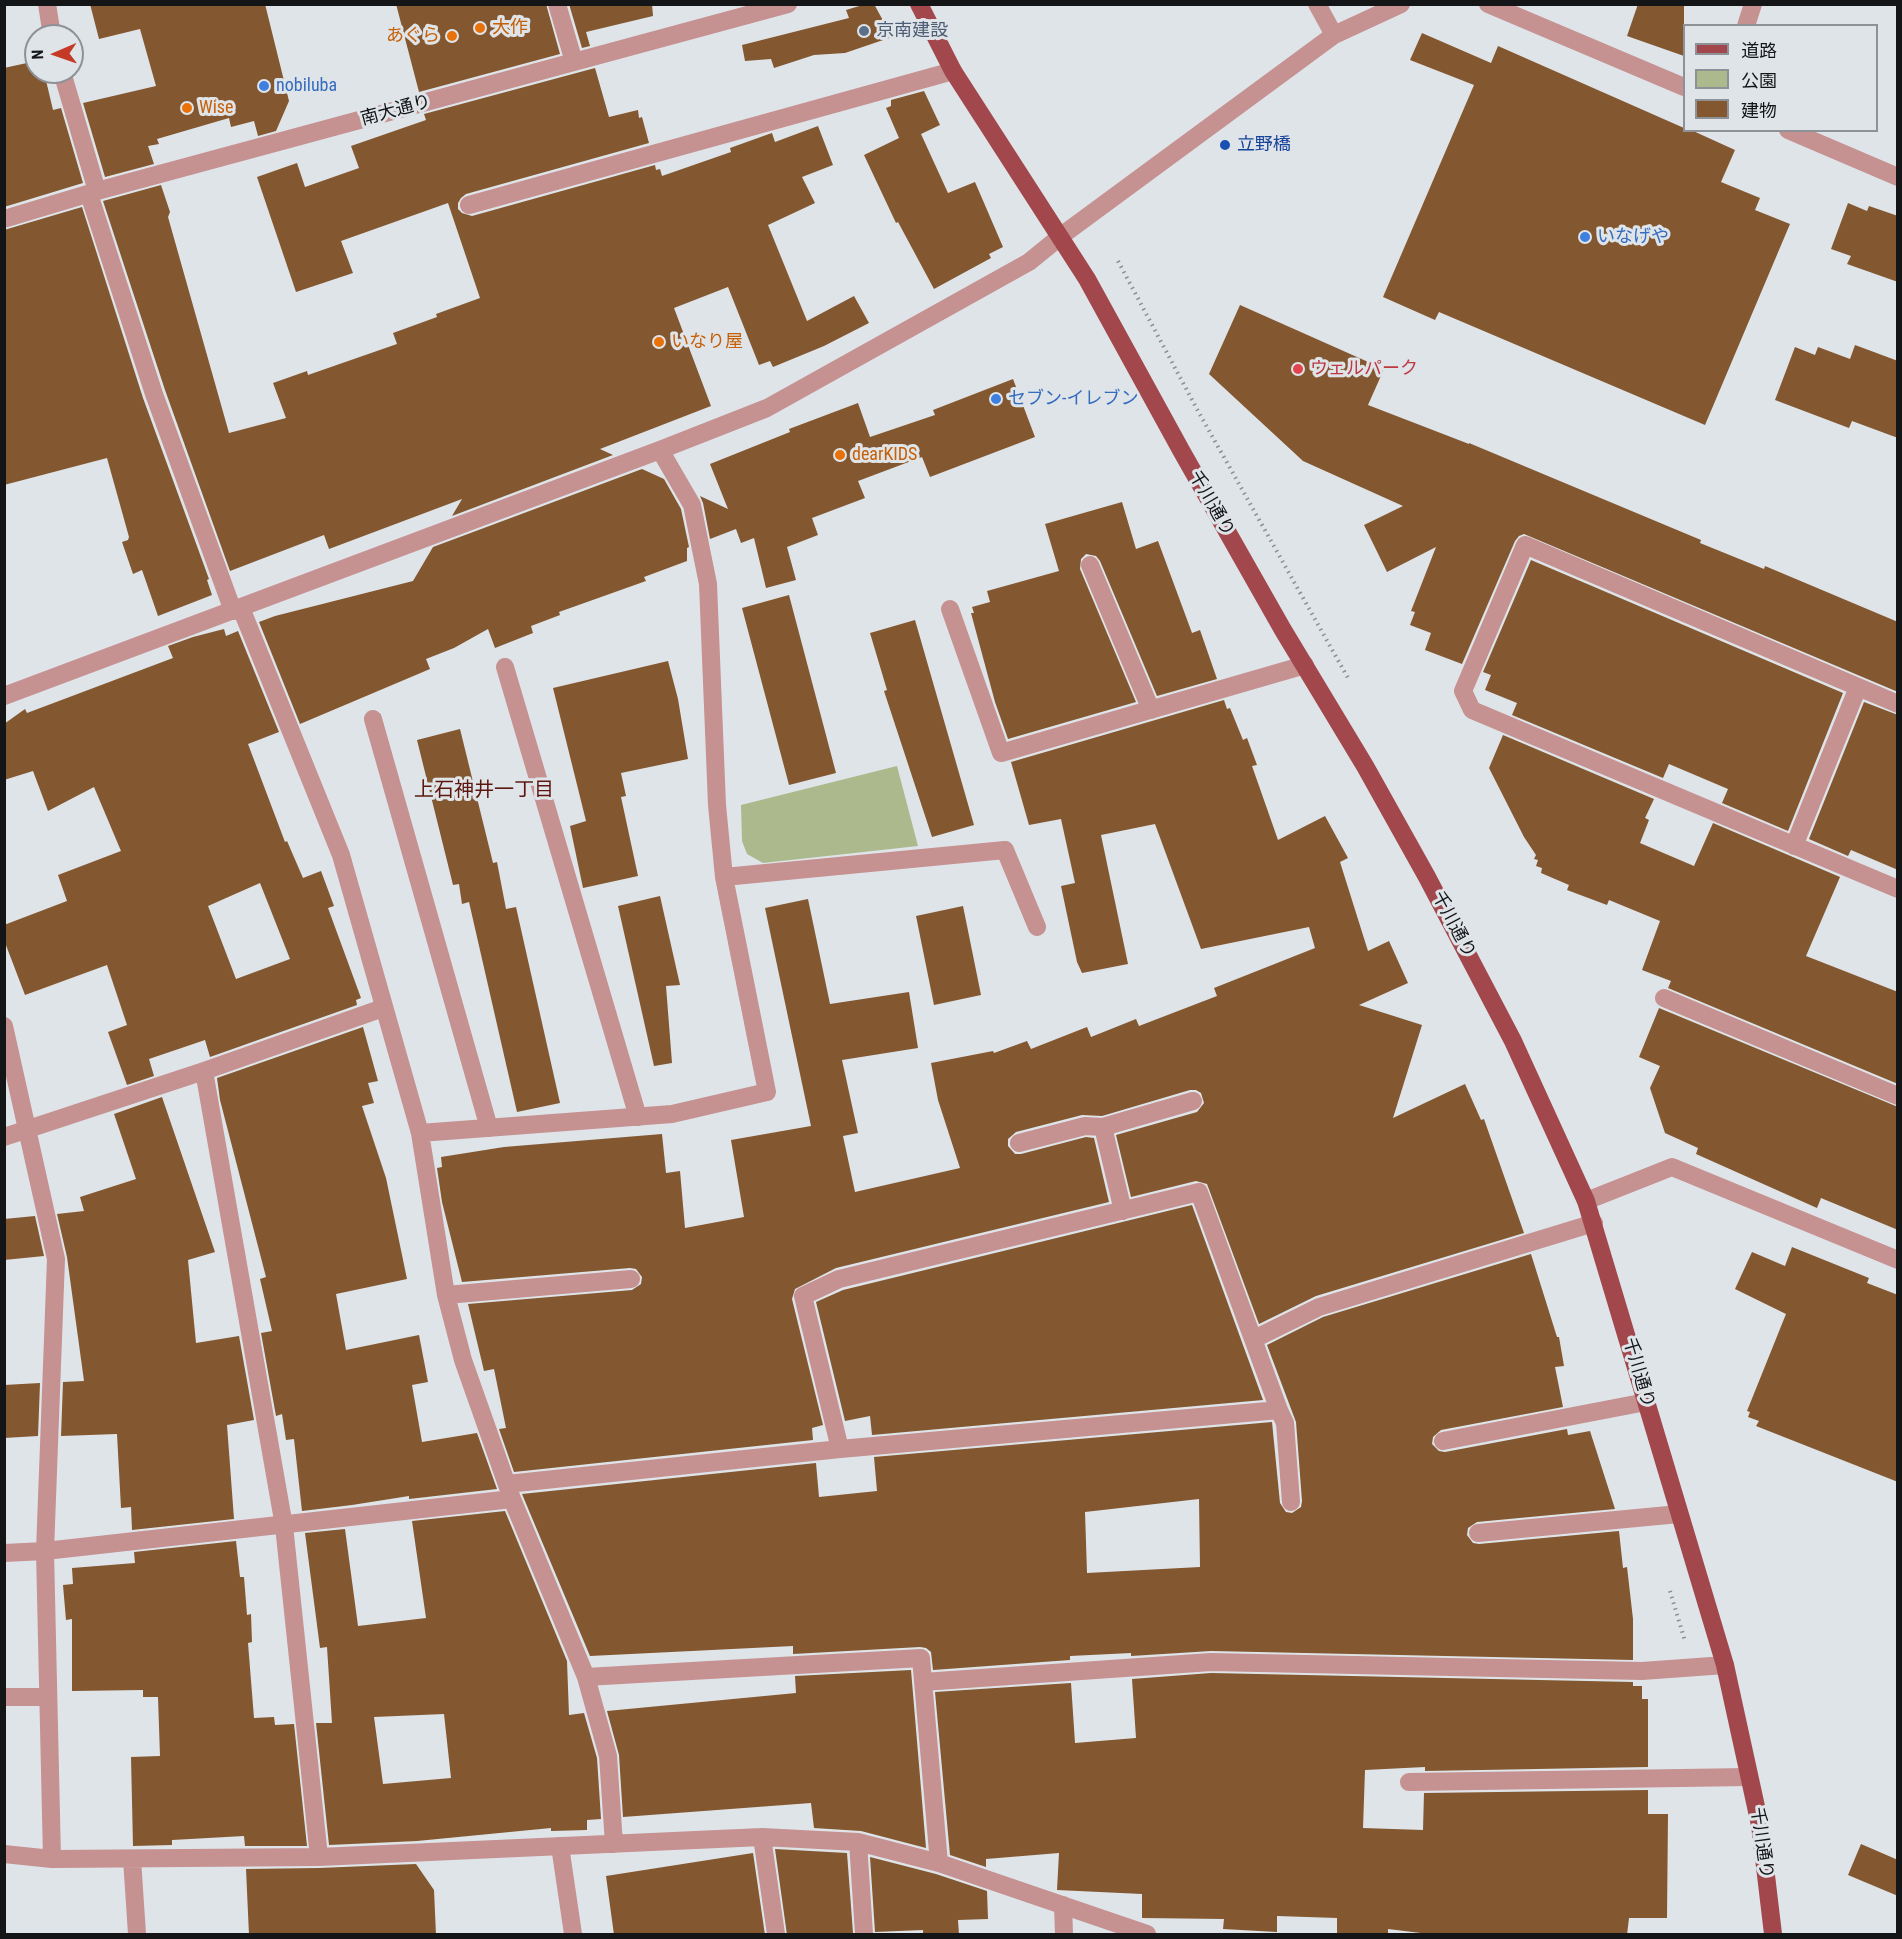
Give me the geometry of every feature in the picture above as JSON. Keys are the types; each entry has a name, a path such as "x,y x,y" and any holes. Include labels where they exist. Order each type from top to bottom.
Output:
{"main road":[{"name":"千川通り","path":"919,4 953,71 1087,279 1182,452 1365,766 1477,970 1513,1041 1586,1201 1725,1665 1760,1825 1773,1935"}],"street":[{"path":"47,4 50,24"},
{"path":"557,4 574,62"},
{"name":"南大通り","path":"4,219 788,4"},
{"path":"1317,4 1334,35"},
{"path":"4,696 237,610 767,408 1029,262 1334,35 1401,4"},
{"path":"1488,4 1683,87"},
{"path":"1747,24 1754,4"},
{"path":"469,205 953,71"},
{"path":"65,84 93,193 153,394 237,610 341,855 420,1133 446,1295 463,1360 510,1491 586,1677 608,1755 614,1844"},
{"path":"1793,132 1898,177"},
{"path":"420,1133 672,1114 767,1092 724,877 717,804 708,584 692,505 660,450"},
{"path":"1898,704 1526,545 1463,691 1472,710 1898,889"},
{"path":"1090,565 1151,710"},
{"path":"950,609 1001,753 1305,665"},
{"path":"505,667 638,1117"},
{"path":"1794,846 1858,687"},
{"path":"373,719 489,1128"},
{"path":"724,877 1005,850 1037,927"},
{"path":"1664,998 1898,1096"},
{"path":"4,1137 204,1071 383,1008"},
{"path":"4,1026 56,1259 45,1551 52,1859"},
{"path":"204,1071 284,1526 319,1857"},
{"path":"1019,1143 1085,1126 1103,1127 1193,1101"},
{"path":"1103,1127 1123,1211"},
{"path":"1586,1201 1672,1167 1898,1260"},
{"path":"840,1449 803,1296 839,1279 1199,1192 1279,1410 1286,1422 1291,1502"},
{"path":"1254,1339 1318,1308 1594,1223"},
{"path":"446,1295 631,1279"},
{"path":"1443,1441 1646,1402"},
{"path":"4,1553 45,1551 284,1526 510,1491 840,1449 1279,1410"},
{"path":"1478,1533 1679,1514"},
{"path":"586,1677 921,1658 939,1863"},
{"path":"923,1682 1211,1662 1642,1671 1725,1665"},
{"path":"4,1697 48,1697"},
{"path":"1409,1782 1749,1777"},
{"path":"762,1837 776,1935"},
{"path":"4,1854 52,1859 319,1857 762,1837 858,1842 939,1863 1147,1935"},
{"path":"858,1842 864,1935"},
{"path":"560,1846 573,1935"},
{"path":"132,1859 137,1935"},
{"path":"1063,1905 1064,1935"}],"path":[{"path":"1667,1581 1692,1667"}],"green space":[{"path":"897,766 918,846 763,863 747,854 742,841 741,805"}],"building":[{"path":"90,4 265,4 289,101 276,131 258,136 254,121 231,127 229,118 157,139 159,144 148,146 154,164 105,177 83,103 156,86 140,29 99,39"},
{"path":"396,4 546,4 560,54 419,92"},
{"path":"569,4 652,4 653,16 586,32 590,46 582,48"},
{"path":"874,4 892,37 845,53 814,55 774,68 771,59 745,61 742,45 849,18 846,10"},
{"path":"1638,4 1684,4 1683,56 1627,36"},
{"path":"1422,33 1491,63 1498,46 1683,128 1683,132 1695,132 1735,150 1721,182 1760,198 1755,210 1790,224 1705,425 1439,312 1435,320 1383,297 1474,85 1410,60"},
{"path":"24,64 24,84 47,84 53,110 61,108 83,183 4,207 4,68"},
{"path":"595,68 609,117 638,110 649,143 466,194 458,203 458,209 462,213 472,216 655,165 656,170 660,169 662,176 731,152 730,148 772,133 775,142 818,126 833,165 802,177 815,203 768,225 807,321 854,296 869,323 824,346 773,367 770,361 759,365 728,287 674,308 711,406 600,449 613,455 452,516 462,499 329,549 324,535 230,571 165,390 103,201 161,185 229,433 286,418 273,383 307,371 308,375 397,344 393,333 480,298 448,203 341,241 353,273 296,292 257,177 297,163 305,187 359,168 351,146 426,120 424,114"},
{"path":"924,91 940,125 921,134 948,193 975,182 1003,247 989,254 991,258 934,289 898,222 896,223 864,155 899,138 886,108 891,106 891,100"},
{"path":"1848,203 1867,211 1869,206 1898,216 1898,282 1847,264 1851,256 1831,249"},
{"path":"82,207 143,398 209,579 207,580 212,595 158,616 142,570 133,574 122,542 128,540 129,537 107,458 4,485 4,230"},
{"path":"1240,305 1384,369 1368,405 1469,443 1701,540 1700,543 1764,569 1765,566 1898,622 1898,692 1524,534 1515,541 1462,664 1425,650 1431,633 1410,625 1415,612 1411,611 1436,547 1387,572 1364,525 1403,506 1303,461 1209,374"},
{"path":"1855,345 1898,361 1898,438 1852,421 1849,428 1775,400 1795,347 1815,355 1818,347 1850,359"},
{"path":"1013,379 1035,437 930,477 922,457 858,481 865,498 812,518 818,535 787,547 796,580 766,588 754,538 741,543 736,529 710,539 700,496 728,509 710,464 790,432 789,429 858,403 870,437 935,415 933,410"},
{"path":"642,469 664,479 681,509 689,547 687,548 687,561 644,577 646,581 559,612 560,615 531,626 533,633 495,648 488,629 454,648 426,659 430,669 300,724 259,622 413,581 433,547"},
{"path":"1122,502 1136,549 1158,541 1192,633 1200,630 1217,679 1157,696 1100,561 1096,556 1086,554 1081,559 1080,569 1136,702 1008,739 995,702 971,613 974,613 972,607 990,602 987,591 1059,571 1045,524"},
{"path":"1531,560 1843,693 1788,831 1722,803 1728,789 1669,764 1663,778 1512,715 1517,703 1485,690 1491,675 1483,672"},
{"path":"789,595 836,773 789,785 742,608"},
{"path":"915,620 974,825 932,837 884,691 887,690 870,633"},
{"path":"224,629 226,636 238,631 279,732 248,744 285,842 287,841 303,878 321,871 334,906 328,908 361,998 356,1000 357,1005 210,1057 205,1040 149,1059 154,1076 127,1085 108,1032 127,1025 107,965 25,995 4,940 4,925 67,901 58,875 121,851 94,787 48,811 33,771 4,780 4,724 25,709 27,713 173,658 168,646","holes":["260,883 290,959 236,979 208,906"]},
{"path":"668,661 678,699 688,759 621,773 626,796 621,797 638,876 583,888 570,826 586,821 553,688"},
{"path":"1224,700 1227,709 1230,708 1243,740 1247,738 1257,765 1252,766 1278,840 1325,816 1348,858 1340,862 1368,951 1389,941 1408,983 1359,1005 1422,1025 1393,1118 1465,1084 1481,1120 1484,1119 1524,1233 1316,1296 1259,1324 1207,1184 1196,1181 1131,1197 1116,1135 1197,1112 1204,1103 1201,1093 1190,1090 1102,1116 1082,1115 1016,1132 1008,1139 1008,1146 1015,1154 1021,1154 1086,1137 1094,1138 1109,1202 836,1268 795,1289 792,1299 823,1425 812,1428 813,1440 514,1472 499,1429 506,1428 494,1369 484,1371 468,1304 632,1290 641,1284 642,1277 636,1269 630,1268 462,1282 442,1202 437,1168 442,1167 441,1157 504,1147 662,1134 666,1173 680,1171 685,1228 744,1217 731,1140 811,1126 765,908 808,899 830,1004 909,992 918,1048 842,1060 858,1133 843,1136 855,1192 960,1168 938,1100 931,1063 993,1051 994,1053 1027,1041 1031,1049 1087,1027 1091,1037 1136,1019 1139,1026 1217,996 1214,988 1315,948 1309,927 1201,949 1155,824 1101,835 1128,964 1082,973 1077,962 1061,886 1075,883 1061,819 1029,825 1011,762"},
{"path":"1864,702 1898,715 1898,870 1851,850 1848,856 1809,839"},
{"path":"460,729 493,863 497,862 506,909 516,907 560,1103 517,1112 469,902 462,904 459,884 453,885 417,740"},
{"path":"1503,735 1654,799 1645,818 1649,820 1640,843 1694,866 1713,823 1840,877 1806,956 1898,992 1898,1084 1668,988 1671,981 1642,970 1660,921 1609,900 1607,905 1567,890 1569,885 1541,873 1542,868 1536,866 1538,860 1534,859 1536,855 1524,837 1489,768"},
{"path":"660,896 680,985 666,986 672,1063 654,1066 618,906"},
{"path":"963,906 981,995 934,1005 916,916"},
{"path":"1659,1008 1898,1107 1898,1230 1821,1198 1817,1208 1696,1154 1698,1148 1665,1133 1650,1088 1660,1066 1639,1057"},
{"path":"363,1027 378,1081 368,1083 374,1103 362,1106 386,1178 407,1279 336,1294 346,1350 419,1335 428,1382 412,1385 422,1442 477,1433 497,1489 409,1499 409,1496 302,1511 294,1439 286,1440 282,1414 276,1416 261,1333 272,1331 260,1279 266,1277 220,1100 217,1078"},
{"path":"162,1097 215,1252 188,1260 196,1343 239,1336 254,1420 227,1425 234,1519 132,1530 131,1507 121,1508 117,1434 61,1436 63,1382 84,1381 67,1257 57,1214 84,1211 80,1197 136,1179 114,1114"},
{"path":"1192,1205 1263,1400 872,1435 870,1416 845,1421 816,1302 843,1290"},
{"path":"35,1216 44,1256 4,1260 4,1219"},
{"path":"1792,1247 1869,1278 1867,1283 1898,1295 1898,1482 1756,1426 1759,1421 1748,1417 1750,1412 1747,1411 1786,1314 1735,1289 1752,1252 1785,1266"},
{"path":"1531,1254 1557,1337 1559,1337 1564,1366 1555,1367 1563,1407 1441,1430 1433,1437 1432,1444 1439,1451 1445,1452 1567,1429 1568,1435 1590,1431 1615,1509 1477,1522 1468,1528 1467,1535 1473,1543 1479,1544 1619,1531 1623,1568 1627,1567 1633,1619 1633,1660 1211,1651 1131,1656 1131,1653 1070,1656 1070,1660 933,1670 931,1652 920,1647 793,1654 793,1646 590,1656 522,1494 816,1463 819,1497 877,1491 874,1457 1272,1422 1280,1503 1286,1512 1292,1513 1301,1507 1302,1501 1296,1422 1267,1345 1323,1317","holes":["1199,1499 1200,1567 1087,1573 1085,1512"]},
{"path":"40,1383 38,1436 4,1438 4,1385"},
{"path":"505,1511 567,1661 569,1715 584,1713 597,1758 601,1819 587,1820 587,1830 551,1831 551,1828 417,1841 329,1845 316,1723 332,1723 327,1647 320,1648 305,1533 345,1529 358,1626 426,1618 412,1521","holes":["444,1714 451,1778 383,1784 374,1717"]},
{"path":"236,1541 240,1577 244,1577 247,1615 251,1614 252,1642 248,1643 254,1718 274,1717 275,1725 294,1724 307,1846 245,1846 244,1836 172,1840 172,1845 133,1846 131,1757 160,1756 158,1697 143,1697 143,1690 72,1691 72,1619 66,1620 63,1585 73,1584 72,1568 135,1563 134,1552"},
{"path":"911,1670 926,1848 861,1831 814,1828 811,1803 623,1817 619,1755 607,1711 796,1693 795,1676"},
{"path":"1211,1673 1633,1682 1633,1686 1642,1686 1642,1699 1648,1699 1648,1767 1425,1771 1425,1767 1365,1770 1363,1828 1423,1830 1424,1793 1648,1790 1648,1814 1668,1814 1667,1918 1629,1918 1627,1935 1437,1935 1388,1929 1388,1935 1337,1935 1337,1918 1277,1916 1277,1932 1223,1929 1224,1919 1142,1918 1142,1894 1057,1890 1059,1853 986,1859 986,1867 950,1855 935,1692 1071,1683 1075,1743 1136,1738 1132,1679"},
{"path":"1861,1844 1898,1860 1898,1896 1848,1875"},
{"path":"775,1849 847,1853 853,1933 787,1935"},
{"path":"753,1853 765,1935 614,1935 606,1876"},
{"path":"870,1857 936,1874 987,1891 988,1919 958,1920 959,1935 923,1935 923,1930 875,1932"},
{"path":"416,1864 434,1890 436,1935 249,1935 246,1869"}],"place":[{"name":"大作","path":"480,28"},
{"name":"京南建設","path":"864,31"},
{"name":"あぐら","path":"452,36"},
{"name":"nobiluba","path":"264,86"},
{"name":"Wise","path":"187,108"},
{"name":"立野橋","path":"1225,145"},
{"name":"いなげや","path":"1585,237"},
{"name":"いなり屋","path":"659,342"},
{"name":"ウェルパーク","path":"1298,369"},
{"name":"セブン-イレブン","path":"996,399"},
{"name":"dearKIDS","path":"840,455"}],"district":[{"name":"上石神井一丁目","path":"484,791"}]}
